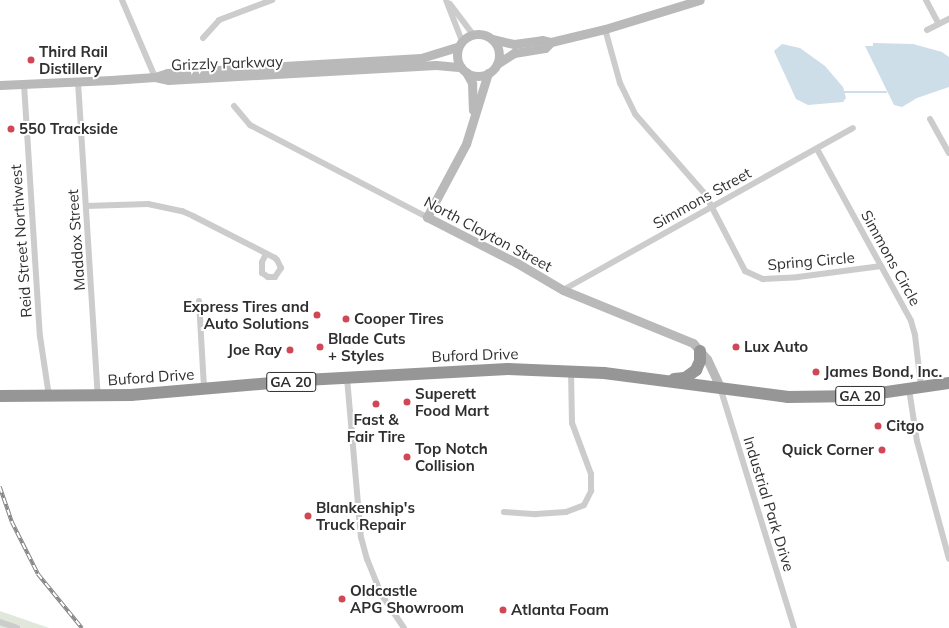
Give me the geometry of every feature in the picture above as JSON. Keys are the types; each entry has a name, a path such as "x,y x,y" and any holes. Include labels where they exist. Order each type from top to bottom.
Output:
{"highway":[{"path":"664,380 685,378 694,371 700,360 700,351"},
{"name":"Buford Drive","path":"6,396 98,396 480,369 571,370 664,380 788,397 859,396 949,383"}],"street":[{"path":"0,85 155,77 122,0"},
{"path":"203,38 219,20 272,0"},
{"path":"447,0 473,34"},
{"path":"447,0 460,44 458,61 472,83 473,115"},
{"path":"460,44 473,34 486,35 492,39 514,44 542,40 551,42 606,29 700,0"},
{"path":"926,0 939,24"},
{"path":"927,30 949,19"},
{"name":"Spring Circle","path":"606,29 620,83 635,114 705,194 745,271 763,279 798,277 881,266"},
{"path":"492,39 499,51 497,64"},
{"path":"427,217 466,144 473,115 488,74 497,64 514,54 545,48 551,42"},
{"name":"Grizzly Parkway","path":"155,77 167,72 421,58 460,44"},
{"name":"Grizzly Parkway","path":"155,77 168,80 436,65 464,70"},
{"path":"464,70 477,76 488,74"},
{"name":"Maddox Street","path":"78,82 98,396"},
{"name":"Reid Street Northwest","path":"24,84 40,336 49,396"},
{"name":"North Clayton Street","path":"234,106 250,125 517,263 563,290 693,343 707,359 720,387"},
{"path":"930,119 949,153"},
{"name":"Simmons Street","path":"563,290 854,128"},
{"name":"Simmons Circle","path":"817,149 881,266 916,335 915,388 917,441 949,559"},
{"path":"86,206 148,204 171,207 193,216 266,254"},
{"path":"199,301 204,389"},
{"path":"504,512 536,514 566,512 584,505 591,491 591,474 572,423 571,370"},
{"path":"347,378 355,486 362,542 382,594 404,628"},
{"name":"Industrial Park Drive","path":"720,387 794,628"},
{"path":"0,622 18,628"}],"shaded area":[{"path":"873,43 913,44 942,52 949,57 949,87 917,98 902,107 894,105 865,46 873,46"},
{"path":"782,44 800,48 825,66 843,87 846,98 843,102 808,105 796,99 774,51"},
{"path":"0,611 49,628 0,628"}],"waterway":[{"path":"844,92 886,92"}],"railway":[{"path":"0,487 12,522 38,574 82,628"}],"place":[{"name":"Third Rail Distillery","path":"31,60"},
{"name":"550 Trackside","path":"11,129"},
{"name":"Express Tires and Auto Solutions","path":"317,315"},
{"name":"Cooper Tires","path":"346,319"},
{"name":"Blade Cuts + Styles","path":"320,347"},
{"name":"Lux Auto","path":"736,347"},
{"name":"Joe Ray","path":"290,350"},
{"name":"James Bond, Inc.","path":"816,372"},
{"name":"Superett Food Mart","path":"407,402"},
{"name":"Fast & Fair Tire","path":"376,404"},
{"name":"Citgo","path":"878,426"},
{"name":"Quick Corner","path":"882,450"},
{"name":"Top Notch Collision","path":"407,457"},
{"name":"Blankenship's Truck Repair","path":"308,516"},
{"name":"Oldcastle APG Showroom","path":"342,599"},
{"name":"Atlanta Foam","path":"503,610"}]}
